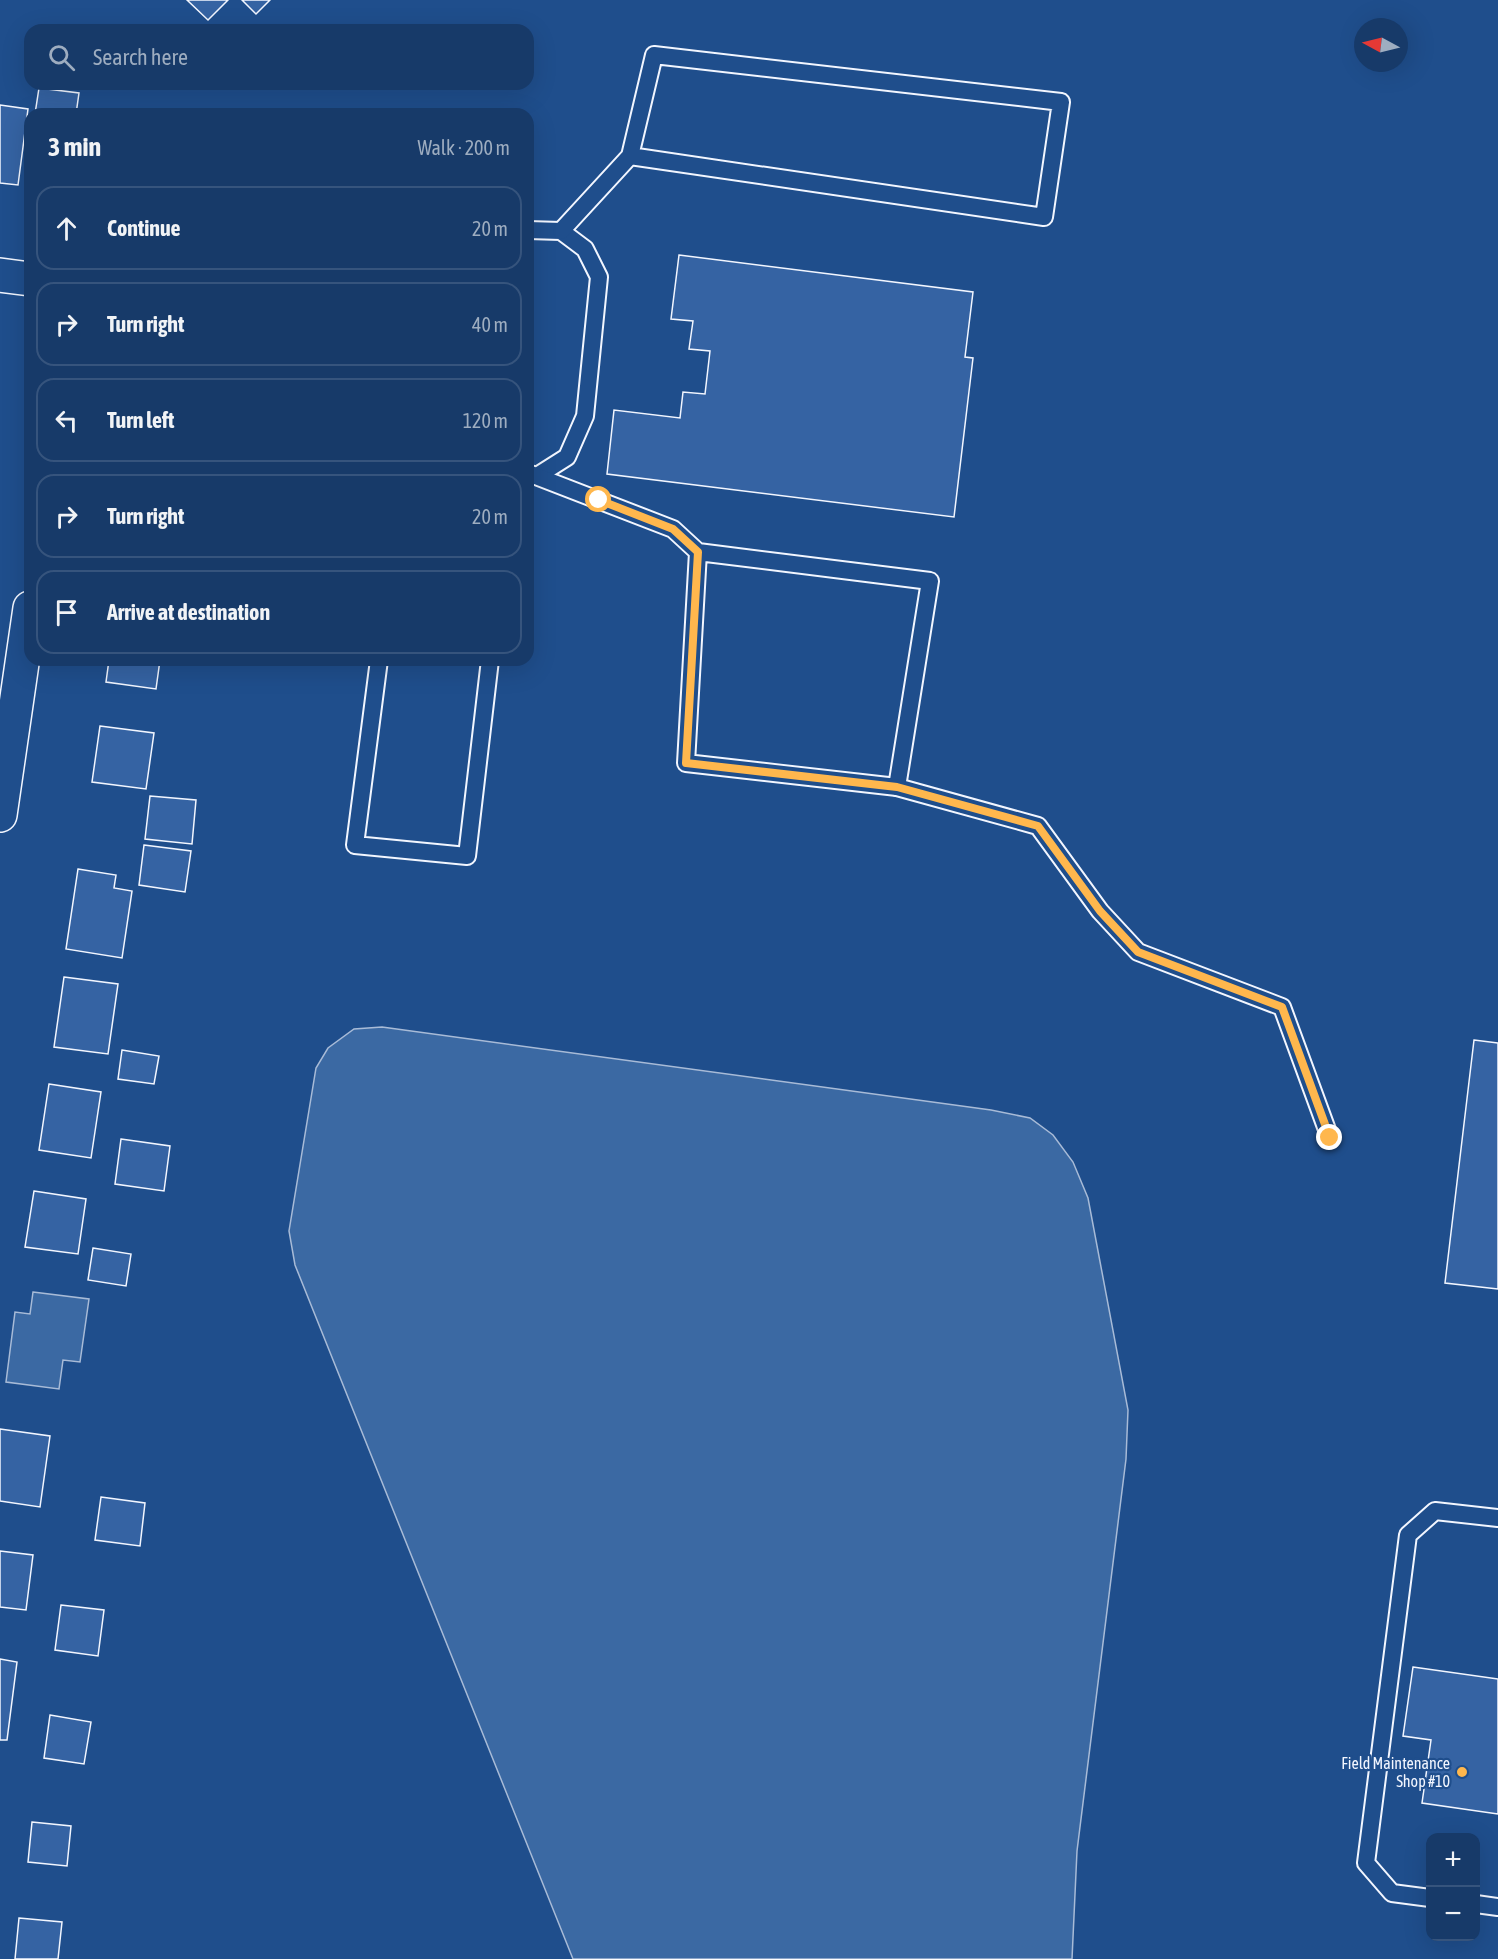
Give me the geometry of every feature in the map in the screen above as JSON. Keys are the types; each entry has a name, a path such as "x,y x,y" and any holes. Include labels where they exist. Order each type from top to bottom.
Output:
{"street":[{"path":"0,275 24,278"},
{"path":"1,802 24,648"}],"lane":[{"path":"561,231 630,156 654,55 1061,102 1044,217 630,156"},
{"path":"534,230 561,231 585,249 599,277 585,416 567,457 534,474"},
{"path":"534,476 673,529 698,552 930,581 897,787"},
{"path":"698,552 686,763 897,787 1038,826 1100,911 1138,952 1282,1007 1330,1138"},
{"path":"378,666 355,845 467,856 489,666"},
{"path":"1426,1897 1392,1893 1366,1863 1408,1535 1436,1511 1498,1518"},
{"path":"1480,1905 1498,1907"}],"water":[{"path":"382,1027 991,1110 1030,1118 1053,1135 1073,1162 1088,1198 1128,1410 1126,1459 1077,1851 1072,1959 573,1959 295,1265 289,1231 316,1068 328,1048 354,1029"},
{"path":"33,1292 89,1299 80,1362 63,1360 59,1389 6,1382 15,1312 30,1314"}],"building":[{"path":"187,0 228,0 208,20"},
{"path":"242,0 270,0 256,14"},
{"path":"39,90 79,93 77,108 36,108"},
{"path":"0,105 24,108 24,139 18,185 0,183"},
{"path":"679,255 973,292 965,357 973,358 954,517 607,474 614,410 680,418 683,392 705,394 710,351 689,349 693,321 671,319"},
{"path":"108,666 159,666 156,689 106,682"},
{"path":"100,726 154,733 146,789 92,782"},
{"path":"150,796 196,800 192,844 145,839"},
{"path":"144,845 191,851 185,892 139,885"},
{"path":"78,869 116,875 114,888 132,891 122,958 66,949"},
{"path":"64,977 118,984 108,1054 54,1047"},
{"path":"1474,1040 1498,1043 1498,1289 1445,1283"},
{"path":"122,1050 159,1056 154,1084 118,1079"},
{"path":"49,1084 101,1092 91,1158 39,1150"},
{"path":"121,1139 170,1146 164,1191 115,1184"},
{"path":"34,1191 86,1199 78,1254 25,1247"},
{"path":"93,1248 131,1254 126,1286 88,1280"},
{"path":"0,1429 50,1436 40,1507 0,1501"},
{"path":"101,1497 145,1503 140,1546 95,1540"},
{"path":"0,1551 33,1555 26,1610 0,1607"},
{"path":"61,1605 104,1610 98,1656 55,1650"},
{"path":"0,1659 17,1662 7,1740 0,1740"},
{"name":"Field Maintenance Shop #10","path":"1413,1667 1498,1679 1498,1814 1422,1803 1431,1740 1403,1736"},
{"path":"50,1715 91,1722 84,1764 44,1758"},
{"path":"32,1822 71,1826 67,1866 28,1862"},
{"path":"19,1918 62,1922 58,1959 15,1959"}],"place":[{"name":"Field Maintenance Shop #10","path":"1462,1772"}],"route":[{"path":"599,500 673,529 698,552 686,763 897,787 1038,826 1100,911 1138,952 1282,1007 1330,1138"}]}
